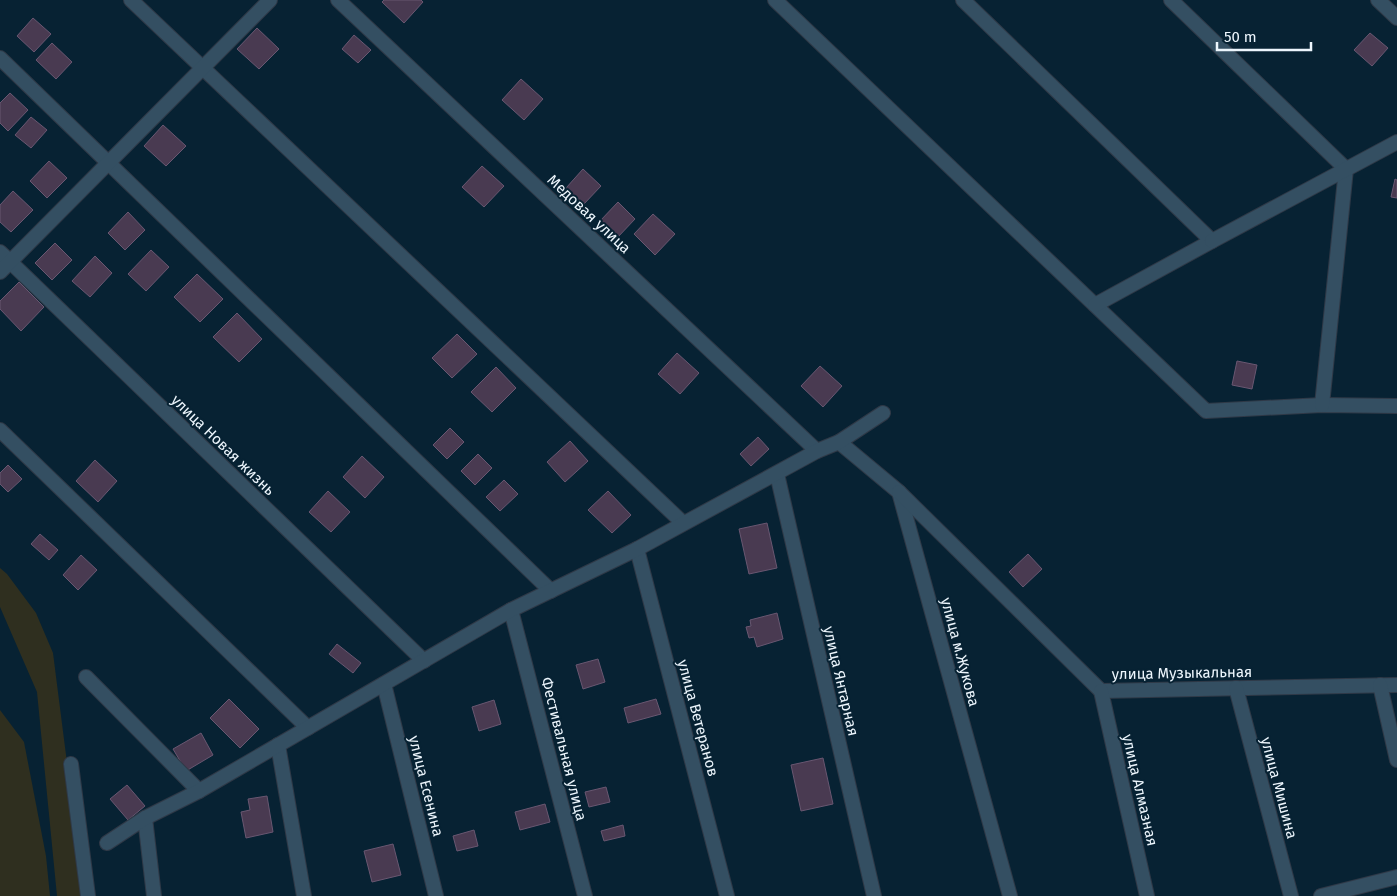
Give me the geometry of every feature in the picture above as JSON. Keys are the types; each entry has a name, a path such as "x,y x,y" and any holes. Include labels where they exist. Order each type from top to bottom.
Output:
{"street":[{"path":"131,0 683,523"},
{"path":"0,272 270,0"},
{"name":"Медовая улица","path":"338,0 817,451"},
{"path":"775,0 1206,411 1322,405 1397,406"},
{"path":"963,0 1212,240"},
{"path":"1172,0 1346,169"},
{"path":"1378,0 1397,18"},
{"path":"0,58 551,591"},
{"path":"1095,305 1212,240 1397,142"},
{"path":"1322,405 1346,169"},
{"name":"улица Новая жизнь","path":"0,252 424,661"},
{"path":"107,843 145,818 199,791 511,610 637,549 817,451 839,442 884,412"},
{"path":"0,430 308,728"},
{"path":"839,442 899,492"},
{"name":"улица Янтарная","path":"776,474 874,896"},
{"name":"улица Музыкальная","path":"899,492 1101,691 1397,685"},
{"name":"улица м.Жукова","path":"899,492 1010,896"},
{"name":"улица Ветеранов","path":"637,549 727,896"},
{"name":"Фестивальная улица","path":"511,610 585,896"},
{"path":"86,677 199,791"},
{"name":"улица Есенина","path":"384,684 436,896"},
{"path":"1380,685 1397,760"},
{"name":"улица Мишина","path":"1236,688 1291,896"},
{"name":"улица Алмазная","path":"1101,691 1147,896"},
{"path":"278,745 304,896"},
{"path":"71,764 88,896"},
{"path":"145,818 154,896"},
{"path":"1320,896 1397,877"}],"green space":[{"path":"0,568 7,574 36,613 53,653 84,896 57,896 37,692 0,607"},
{"path":"0,710 24,742 46,856 50,896 0,896"}],"building":[{"path":"384,0 421,0 423,2 404,23 382,2"},
{"path":"33,18 51,34 34,52 17,36"},
{"path":"257,28 279,49 259,69 237,49"},
{"path":"1370,33 1388,48 1372,66 1354,50"},
{"path":"354,35 371,50 358,63 342,49"},
{"path":"52,43 72,62 56,79 36,60"},
{"path":"521,79 543,99 524,120 502,100"},
{"path":"10,93 28,110 8,131 0,123 0,103"},
{"path":"31,117 47,130 31,148 15,135"},
{"path":"163,125 186,146 166,166 144,146"},
{"path":"49,161 67,178 47,198 30,181"},
{"path":"482,166 504,186 484,207 462,187"},
{"path":"583,169 601,186 583,205 566,188"},
{"path":"1395,179 1397,180 1397,198 1391,197"},
{"path":"13,191 33,210 11,232 0,222 0,205"},
{"path":"618,202 635,219 617,238 600,221"},
{"path":"128,212 145,230 125,250 108,233"},
{"path":"653,214 675,234 655,255 634,234"},
{"path":"55,243 72,260 52,280 35,263"},
{"path":"151,250 169,267 146,291 128,274"},
{"path":"95,256 112,273 90,297 72,281"},
{"path":"197,274 223,299 200,322 174,297"},
{"path":"19,282 44,307 21,331 0,309 0,301"},
{"path":"237,313 262,339 239,362 213,337"},
{"path":"457,334 477,354 452,378 432,358"},
{"path":"677,353 699,373 680,394 658,374"},
{"path":"1237,361 1257,365 1252,389 1232,385"},
{"path":"820,366 842,386 823,407 801,386"},
{"path":"496,367 516,388 492,412 471,392"},
{"path":"450,428 464,442 447,459 433,445"},
{"path":"758,437 769,449 751,466 740,454"},
{"path":"570,441 588,461 565,482 547,462"},
{"path":"478,454 492,468 475,485 461,471"},
{"path":"362,456 384,477 365,498 343,477"},
{"path":"95,460 117,481 98,502 76,481"},
{"path":"8,465 22,479 8,492 0,484 0,473"},
{"path":"504,480 518,494 500,511 486,497"},
{"path":"328,491 350,512 331,532 309,512"},
{"path":"608,491 631,515 612,533 588,510"},
{"path":"767,523 777,568 749,574 739,529"},
{"path":"40,534 58,550 49,560 31,544"},
{"path":"1028,554 1042,569 1023,587 1009,572"},
{"path":"81,555 97,570 78,590 63,575"},
{"path":"777,613 783,639 757,647 754,637 749,638 746,627 751,626 750,620"},
{"path":"337,644 361,663 353,673 329,654"},
{"path":"598,659 605,682 583,689 576,665"},
{"path":"229,699 259,729 240,748 210,718"},
{"path":"656,699 661,714 628,723 624,708"},
{"path":"494,700 501,724 479,731 472,707"},
{"path":"201,733 213,755 186,771 173,749"},
{"path":"823,758 833,804 801,811 791,765"},
{"path":"127,785 145,806 128,820 110,799"},
{"path":"606,787 610,802 589,807 585,792"},
{"path":"267,796 273,832 246,838 241,812 250,810 248,799"},
{"path":"545,804 550,822 520,830 515,812"},
{"path":"623,825 625,836 604,841 601,831"},
{"path":"474,830 478,846 457,851 453,836"},
{"path":"393,844 401,875 372,882 364,851"}]}
